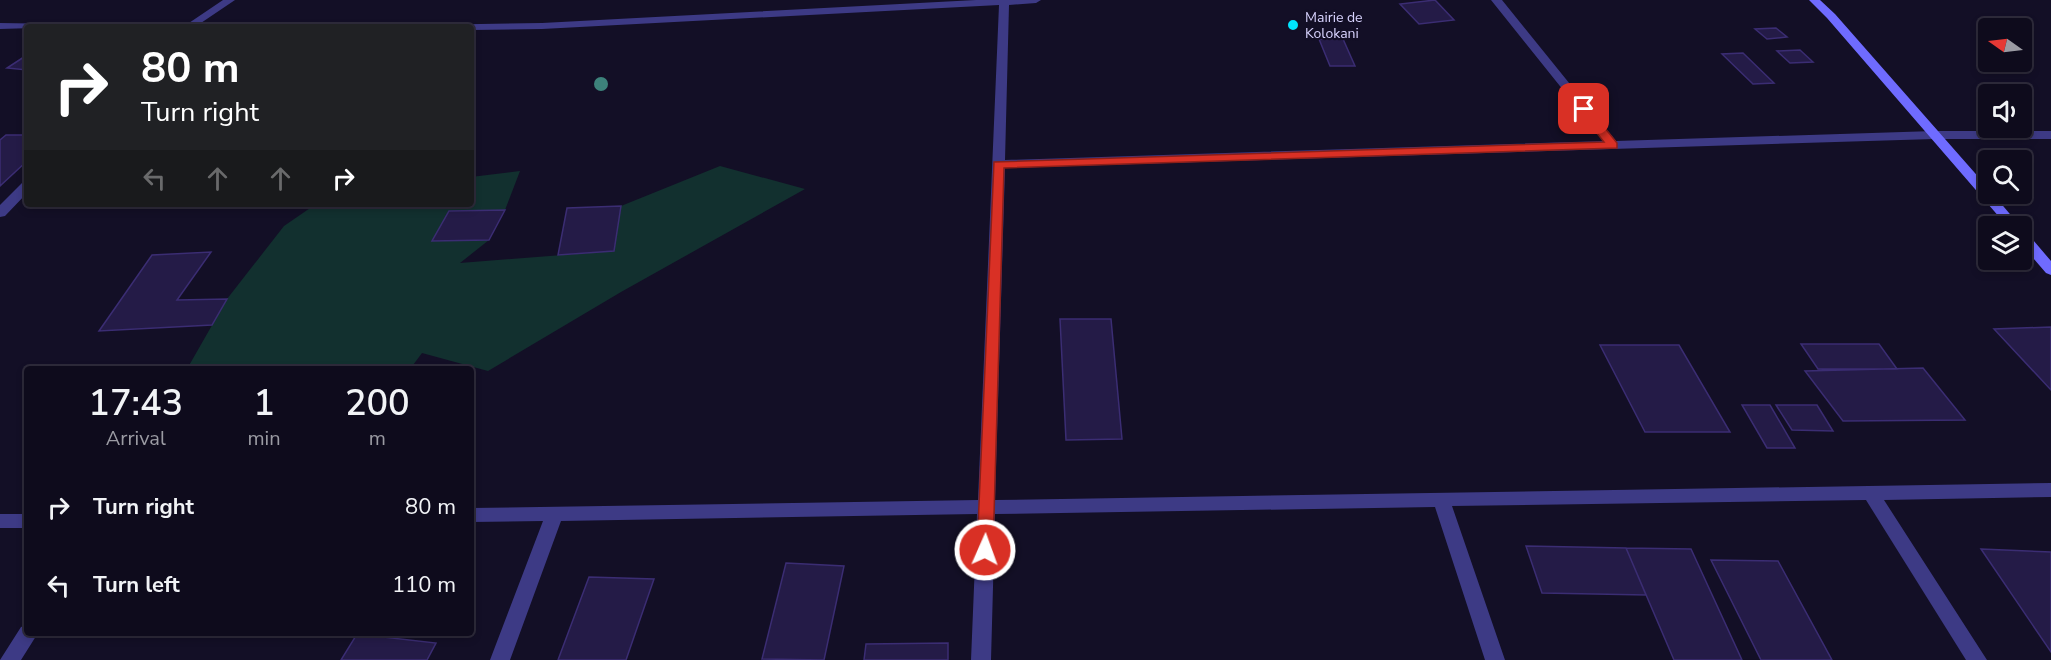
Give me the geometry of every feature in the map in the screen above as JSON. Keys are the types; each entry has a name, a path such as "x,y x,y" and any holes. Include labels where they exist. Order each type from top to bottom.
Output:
{"street":[{"path":"193,24 230,0"},
{"path":"474,27 542,26 1036,0"},
{"path":"1496,0 1613,145"},
{"path":"1814,0 1831,16 2004,216"},
{"path":"981,660 998,164 1009,1"},
{"path":"0,26 24,26"},
{"path":"998,164 1934,135 2051,135"},
{"path":"0,213 24,189"},
{"path":"2032,248 2051,270"},
{"path":"474,514 2051,490"},
{"path":"1870,492 1977,660"},
{"path":"1441,499 1495,660"},
{"path":"500,660 555,513"},
{"path":"0,521 24,521"},
{"path":"10,660 26,636"}],"green space":[{"path":"720,166 805,189 621,292 488,371 422,353 412,366 189,366 227,299 284,226 312,207 474,207 474,177 520,171 505,210 449,212 432,241 489,240 460,263 614,251 621,206"}],"building":[{"path":"1435,0 1454,20 1419,24 1400,4"},
{"path":"1776,28 1787,37 1767,39 1755,29"},
{"path":"1319,39 1343,39 1355,66 1330,66"},
{"path":"1800,50 1813,62 1790,63 1777,51"},
{"path":"1743,53 1774,83 1753,84 1722,54"},
{"path":"24,57 24,70 7,68"},
{"path":"6,135 24,135 24,164 0,186 0,140"},
{"path":"621,206 614,251 558,255 567,208"},
{"path":"505,210 489,240 432,241 449,211"},
{"path":"211,252 177,300 227,299 212,325 99,331 152,255"},
{"path":"1060,319 1111,319 1122,439 1066,440"},
{"path":"2051,327 2051,390 1994,329"},
{"path":"1801,344 1879,344 1897,369 1818,369"},
{"path":"1600,345 1679,345 1730,432 1645,432"},
{"path":"1923,368 1965,420 1843,421 1805,371"},
{"path":"1742,405 1770,405 1795,448 1767,448"},
{"path":"1776,405 1817,405 1833,431 1792,430"},
{"path":"1526,546 1626,548 1646,595 1542,593"},
{"path":"1626,548 1691,549 1742,660 1674,660"},
{"path":"1981,549 2051,552 2051,652"},
{"path":"1711,560 1778,561 1832,660 1761,660"},
{"path":"786,563 844,566 824,660 762,659"},
{"path":"589,577 654,579 626,660 558,660"},
{"path":"356,636 436,643 427,660 341,660"},
{"path":"948,643 948,660 864,660 866,644"}],"place":[{"name":"Mairie de Kolokani","path":"1293,25"}],"route":[{"path":"985,550 998,164 1613,145 1584,109"}]}
